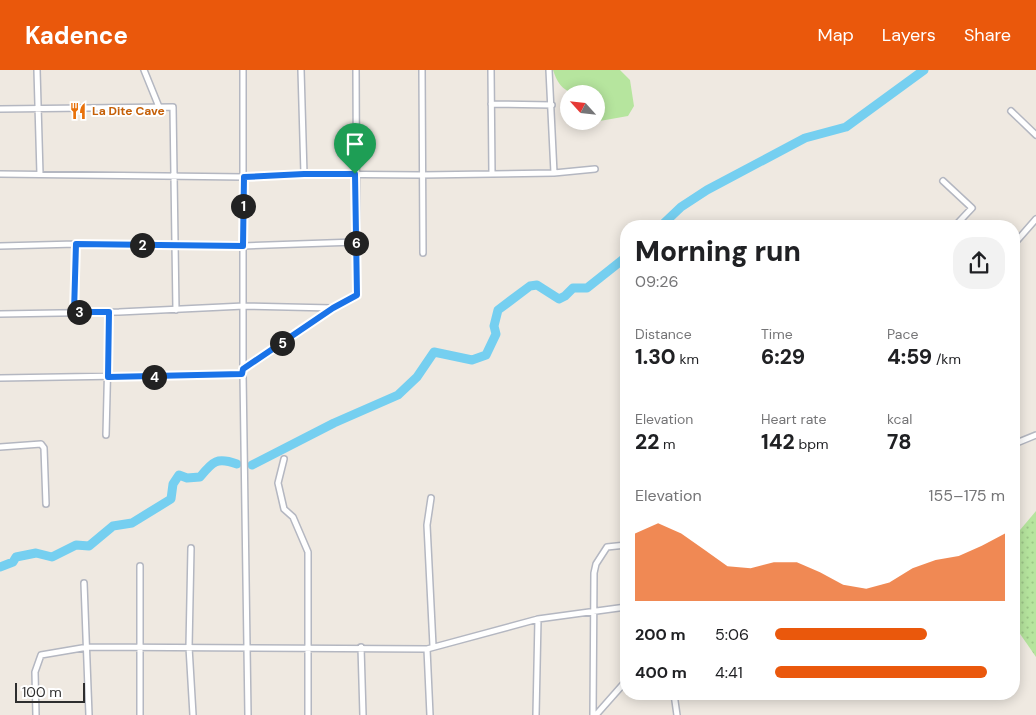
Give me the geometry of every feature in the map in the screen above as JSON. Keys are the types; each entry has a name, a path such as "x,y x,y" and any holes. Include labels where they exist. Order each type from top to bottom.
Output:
{"street":[{"path":"37,70 40,174"},
{"path":"144,70 159,106"},
{"path":"242,70 244,177 243,372 248,715"},
{"path":"301,70 304,174"},
{"path":"0,378 108,377 243,372 333,308 357,295 356,70"},
{"path":"422,70 421,175 423,253"},
{"path":"491,70 492,174"},
{"path":"549,70 554,173"},
{"path":"491,104 552,105"},
{"path":"0,109 173,107 176,310"},
{"path":"1011,111 1036,135"},
{"path":"0,174 244,177 304,174 554,173 595,169"},
{"path":"943,181 972,208 961,220"},
{"path":"1020,237 1036,218"},
{"path":"0,246 76,244 243,246 356,242"},
{"path":"74,312 76,244"},
{"path":"0,314 176,310 244,306 333,308"},
{"path":"106,435 109,312"},
{"path":"1020,442 1036,435"},
{"path":"0,447 41,444 44,448 46,504"},
{"path":"284,459 278,483 284,509 293,517 308,552 306,647 308,715"},
{"path":"431,498 427,525 433,646"},
{"path":"594,715 592,612 596,564 607,548 620,547"},
{"path":"191,548 189,647 193,715"},
{"path":"140,566 140,715"},
{"path":"84,584 88,647 89,715"},
{"path":"36,715 35,672 41,656 88,647 247,649 361,647 427,649 538,619 620,608"},
{"path":"536,715 538,619"},
{"path":"361,647 362,715"},
{"path":"427,649 430,715"},
{"path":"594,715 620,687"},
{"path":"675,700 677,715"}],"green space":[{"path":"553,70 620,70 630,80 634,106 628,116 605,120 605,85 561,85"},
{"path":"1036,511 1036,657 1020,634 1020,530"}],"waterway":[{"path":"667,220 681,207 707,190 805,138 846,127 924,70"},
{"path":"252,465 334,423 398,395 417,377 434,352 472,360 486,355 496,334 494,326 498,310 530,286 537,285 559,299 573,288 587,288 620,262"},
{"path":"0,567 13,562 16,557 36,553 52,557 76,545 89,546 113,526 132,523 171,499 173,484 179,475 187,478 200,477 208,467 220,461 237,464"}],"place":[{"name":"La Dite Cave","path":"78,111"}],"route":[{"path":"355,174 357,295 333,308 243,369 242,374 181,377 108,377 109,312 74,312 76,244 243,246 244,177 355,174"}]}
